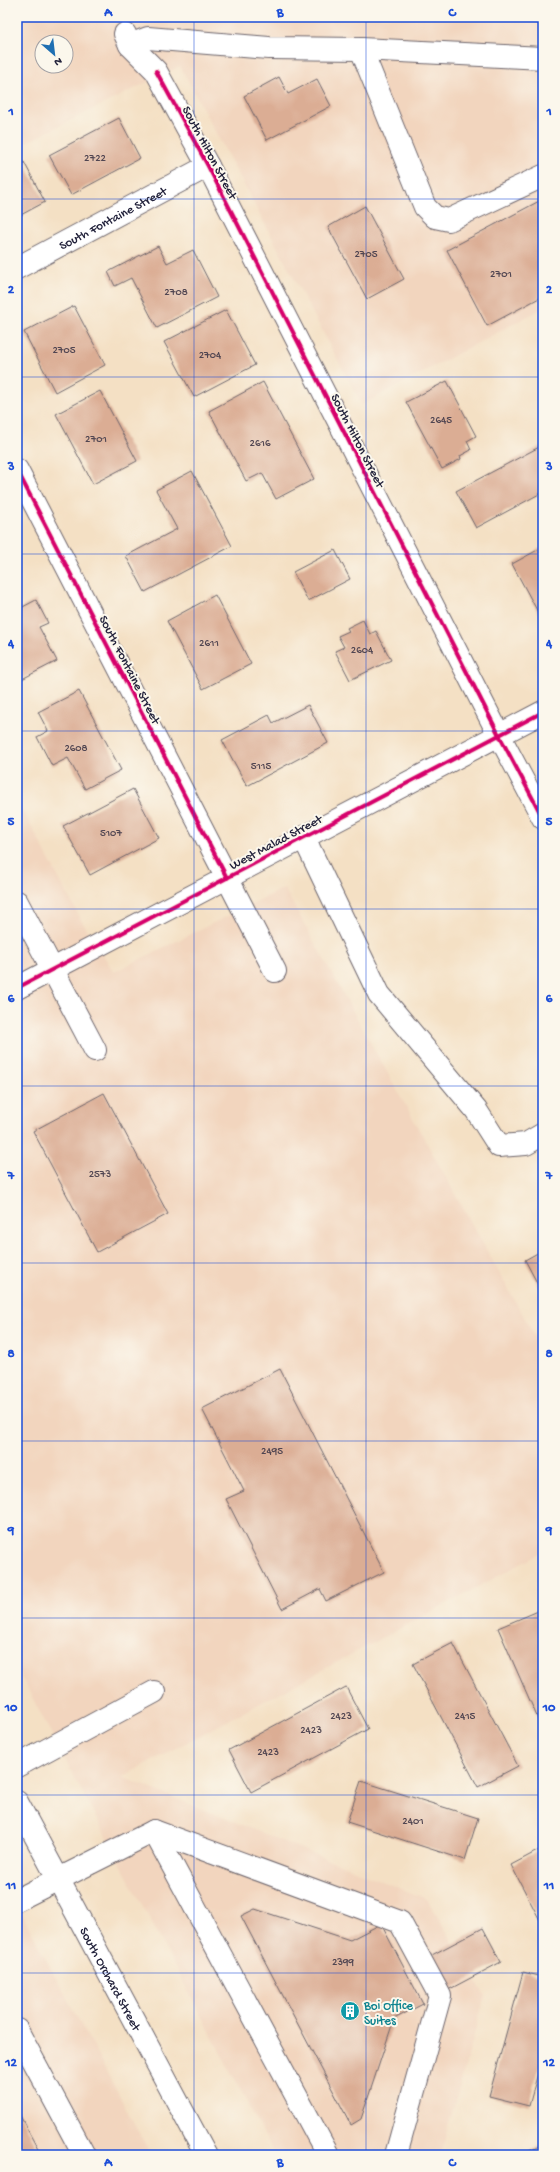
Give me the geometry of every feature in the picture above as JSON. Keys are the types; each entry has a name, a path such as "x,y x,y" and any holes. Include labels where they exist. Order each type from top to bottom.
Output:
{"street":[{"name":"South Hilton Street","path":"361,49 269,48 148,38 128,40 156,71 208,166 499,735 543,818"},
{"path":"543,58 361,49 425,207 435,218 449,220 543,176"},
{"name":"South Fontaine Street","path":"17,268 208,166"},
{"name":"South Fontaine Street","path":"17,470 275,971"},
{"name":"West Malad Street","path":"17,988 543,712"},
{"path":"304,838 379,994 476,1110 499,1146 526,1144 543,1134"},
{"path":"17,902 95,1050"},
{"path":"17,1766 154,1692"},
{"name":"South Orchard Street","path":"17,1802 206,2155"},
{"path":"154,1831 328,2155"},
{"path":"17,1900 154,1831 400,1922 440,1996 396,2155"},
{"path":"17,2030 84,2155"}],"shaded area":[{"path":"17,17 543,17 543,308 362,405 180,66 17,147"},
{"path":"17,799 81,920 114,972 284,888 543,1351 543,1552 122,1777 427,1899 485,1996 440,2155 275,2155 17,1669"},
{"path":"17,1905 151,2155 17,2155"}],"building":[{"path":"279,77 288,94 317,79 331,106 267,140 244,96"},
{"path":"119,118 140,158 71,195 49,155"},
{"path":"24,162 45,202 17,217 17,165"},
{"path":"543,199 543,296 487,326 447,250"},
{"path":"365,206 404,279 367,299 328,227"},
{"path":"158,246 167,263 193,250 217,297 157,328 131,278 115,286 108,272"},
{"path":"74,306 105,365 55,392 24,332"},
{"path":"226,310 255,365 194,397 164,342"},
{"path":"447,381 476,436 467,441 471,450 460,456 461,459 442,469 406,402"},
{"path":"263,382 314,479 276,499 262,473 246,481 209,411"},
{"path":"100,391 137,461 93,484 56,414"},
{"path":"543,445 543,492 476,528 456,491"},
{"path":"192,471 232,546 145,592 126,556 177,529 156,490"},
{"path":"543,547 543,612 539,614 512,564"},
{"path":"335,550 350,579 308,601 293,572"},
{"path":"215,595 251,664 203,689 167,621"},
{"path":"36,600 48,623 39,627 57,661 20,680 17,675 17,610"},
{"path":"363,620 370,634 376,631 391,660 350,680 335,651 344,647 338,636 349,631 347,628"},
{"path":"79,691 121,770 85,789 68,758 52,766 37,737 48,731 38,712"},
{"path":"308,705 328,743 247,786 222,740 269,715 273,723"},
{"path":"133,789 159,838 90,875 63,826"},
{"path":"104,1093 168,1214 97,1252 33,1131"},
{"path":"543,1250 543,1294 525,1260"},
{"path":"280,1369 384,1572 326,1601 320,1589 282,1609 226,1499 244,1491 202,1409"},
{"path":"543,1609 543,1727 542,1728 498,1628"},
{"path":"453,1643 518,1766 478,1787 413,1664"},
{"path":"346,1687 368,1729 251,1792 229,1750"},
{"path":"361,1781 478,1818 465,1860 347,1822"},
{"path":"543,1848 543,1926 511,1865"},
{"name":"Boi Office Suites","path":"255,1909 350,1940 381,1924 423,2004 394,2019 361,2119 351,2125 241,1916"},
{"path":"483,1928 501,1962 448,1990 430,1956"},
{"path":"523,1972 543,1977 543,2054 529,2106 489,2096"},
{"path":"17,2110 41,2155 17,2155"},
{"path":"543,2143 543,2155 520,2155"}],"cycle path":[{"path":"156,71 208,166 499,735 543,818"},
{"path":"17,470 227,878"},
{"path":"17,988 543,712"}],"place":[{"name":"Boi Office Suites","path":"350,2011"}]}
